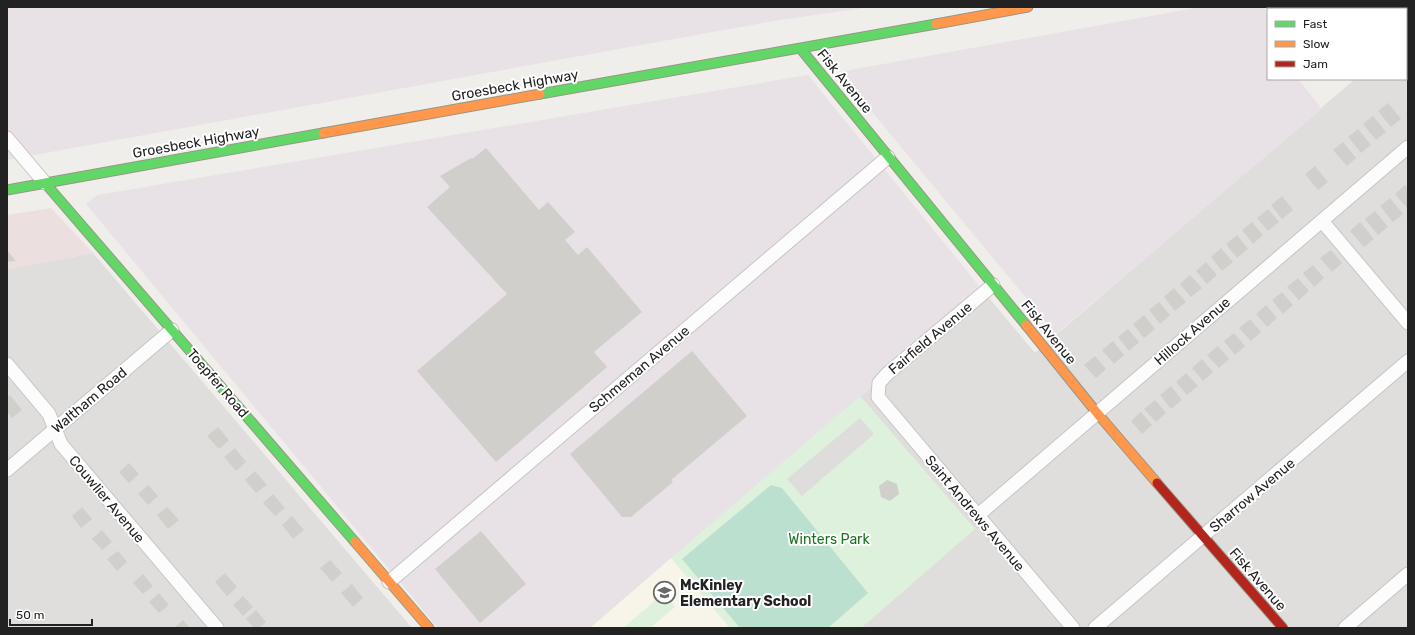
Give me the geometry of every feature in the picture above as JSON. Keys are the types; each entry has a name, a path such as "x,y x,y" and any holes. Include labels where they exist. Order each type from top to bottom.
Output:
{"street":[{"name":"Groesbeck Highway","path":"7,190 1028,7"},
{"name":"Fisk Avenue","path":"800,48 1097,413 1283,628"},
{"name":"Toepfer Road","path":"7,138 429,628"},
{"name":"Hillock Avenue","path":"977,516 1408,147"},
{"name":"Schmeman Avenue","path":"389,582 888,158"},
{"path":"1322,220 1408,323"},
{"name":"Fairfield Avenue","path":"878,397 879,383 887,374 993,285"},
{"name":"Waltham Road","path":"7,470 172,330"},
{"name":"Sharrow Avenue","path":"1095,628 1408,361"},
{"name":"Couwlier Avenue","path":"7,364 49,414 61,444 217,628"},
{"name":"Saint Andrews Avenue","path":"878,397 1073,628"},
{"path":"1345,628 1408,574"}],"shaded area":[{"path":"7,7 871,7 773,21 7,160"},
{"path":"1201,7 1265,7 1267,17 1267,80 1299,80 1322,109 1056,334 839,72"},
{"path":"1407,42 1408,628 861,628 974,529 860,396 984,292 1035,353 1354,80 1407,80"},
{"path":"808,75 984,292 590,628 438,628 86,204 97,195"},
{"path":"51,208 93,253 7,269 7,215"},
{"path":"93,253 412,628 7,628 7,269"},
{"path":"860,418 874,434 802,496 787,479"},
{"name":"McKinley Elementary School","path":"671,558 730,628 590,628"}],"green space":[{"name":"Winters Park","path":"860,396 975,529 861,628 730,628 671,558"},
{"path":"771,485 782,488 868,593 828,628 740,628 682,559"},
{"path":"664,593 675,607 650,628 623,628"}],"building":[{"path":"1388,103 1401,119 1391,127 1378,111"},
{"path":"1373,116 1386,132 1376,140 1363,124"},
{"path":"1358,129 1371,145 1361,153 1348,137"},
{"path":"1343,142 1356,158 1347,166 1333,150"},
{"path":"486,148 539,210 548,202 575,232 565,240 578,255 587,247 642,312 594,352 607,367 496,462 417,371 507,294 427,207 450,187 440,176 471,158 472,159"},
{"path":"1315,166 1328,182 1318,190 1305,174"},
{"path":"1405,185 1408,189 1408,209 1395,194"},
{"path":"1282,196 1293,210 1282,219 1271,205"},
{"path":"1390,198 1403,214 1393,222 1380,206"},
{"path":"1268,209 1279,222 1268,231 1257,218"},
{"path":"1375,211 1388,227 1378,235 1365,219"},
{"path":"1252,222 1263,235 1253,244 1242,230"},
{"path":"1360,222 1374,239 1364,247 1350,231"},
{"path":"1237,235 1248,249 1237,258 1226,244"},
{"path":"1221,248 1233,262 1222,271 1211,257"},
{"path":"7,250 16,261 7,262"},
{"path":"1331,250 1342,263 1332,272 1320,258"},
{"path":"1206,262 1217,275 1207,284 1196,271"},
{"path":"1313,265 1324,278 1314,287 1303,273"},
{"path":"1190,275 1202,288 1191,297 1180,284"},
{"path":"1298,278 1309,291 1299,300 1287,287"},
{"path":"1174,288 1186,302 1175,311 1164,297"},
{"path":"1282,292 1293,305 1283,314 1272,300"},
{"path":"1159,302 1170,315 1160,324 1149,310"},
{"path":"1266,305 1277,318 1267,327 1256,314"},
{"path":"1144,315 1155,329 1144,338 1133,324"},
{"path":"1250,319 1261,332 1251,341 1239,328"},
{"path":"1128,329 1139,342 1129,351 1118,337"},
{"path":"1234,333 1245,346 1235,355 1224,341"},
{"path":"1113,341 1124,355 1114,364 1102,350"},
{"path":"1218,346 1229,359 1219,368 1207,355"},
{"path":"692,351 747,416 671,480 673,482 631,517 622,517 570,454"},
{"path":"1095,356 1106,369 1096,378 1084,365"},
{"path":"1202,359 1213,372 1203,381 1192,368"},
{"path":"1186,373 1198,386 1187,395 1176,382"},
{"path":"1171,386 1182,400 1171,409 1160,395"},
{"path":"10,395 22,410 12,418 7,412 7,397"},
{"path":"1155,400 1166,413 1156,422 1144,409"},
{"path":"1141,412 1152,425 1142,434 1131,421"},
{"path":"218,427 229,440 219,449 207,436"},
{"path":"235,448 246,462 236,471 224,457"},
{"path":"129,463 139,474 129,483 119,472"},
{"path":"255,471 267,485 256,493 245,480"},
{"path":"887,480 897,484 899,494 890,501 881,497 879,486"},
{"path":"148,485 158,496 148,505 138,494"},
{"path":"273,494 285,508 275,516 263,503"},
{"path":"82,507 92,519 81,528 72,516"},
{"path":"167,507 179,520 168,529 157,515"},
{"path":"292,516 304,530 293,539 282,525"},
{"path":"102,530 112,542 102,550 92,539"},
{"path":"481,531 526,584 480,623 435,569"},
{"path":"118,551 127,562 117,571 107,559"},
{"path":"330,560 342,573 332,582 320,568"},
{"path":"225,573 237,587 227,596 215,582"},
{"path":"143,574 153,586 143,594 133,583"},
{"path":"352,584 363,598 353,607 341,593"},
{"path":"159,593 169,605 159,613 149,602"},
{"path":"243,596 253,607 243,616 233,605"},
{"path":"256,610 266,622 259,628 254,628 246,619"},
{"path":"183,620 190,628 174,628"}],"traffic: fast":[{"path":"540,94 936,24"},
{"path":"800,48 1026,325"},
{"path":"7,190 323,133"},
{"path":"45,183 355,542"}],"traffic: slow":[{"path":"936,24 1028,7"},
{"path":"323,133 540,94"},
{"path":"1026,325 1097,413 1157,483"},
{"path":"355,542 429,628"}],"traffic: jam":[{"path":"1157,483 1283,628"}],"place":[{"name":"McKinley Elementary School","path":"665,593"}]}
